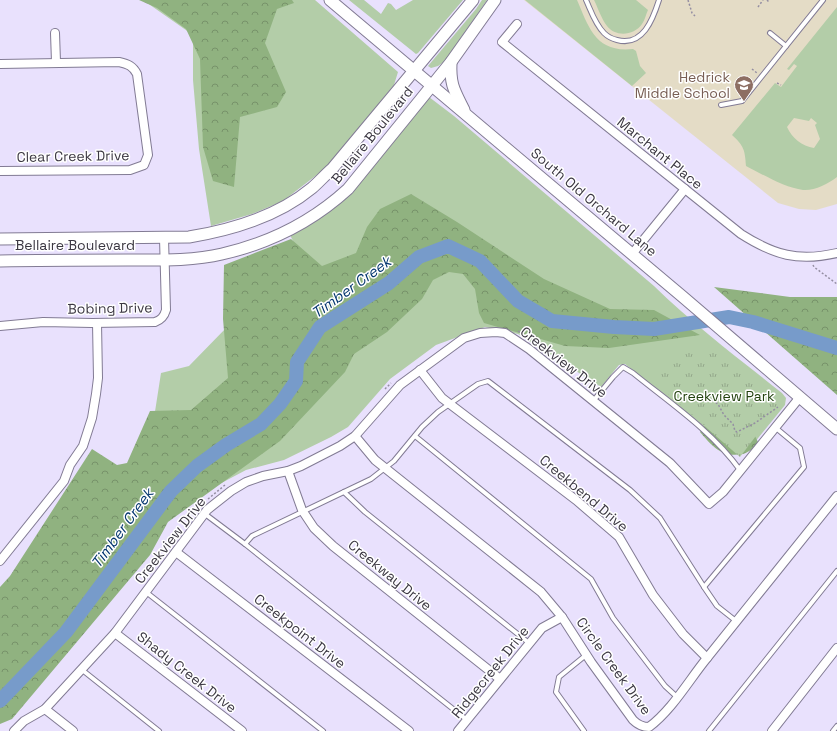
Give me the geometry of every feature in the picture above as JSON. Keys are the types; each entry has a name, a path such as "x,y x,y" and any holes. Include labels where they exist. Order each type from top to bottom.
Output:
{"main road":[{"name":"South Old Orchard Lane","path":"330,0 683,297 837,429"},
{"name":"Bellaire Boulevard","path":"0,239 189,237 219,232 262,218 292,202 311,189 332,169 474,0"},
{"name":"Bellaire Boulevard","path":"0,261 164,260 222,254 255,245 310,220 338,199 348,189 451,62 495,0"},
{"path":"451,62 450,77 453,88 466,114"}],"street":[{"name":"Marchant Place","path":"517,24 502,42 741,234 760,246 780,254 803,257 825,256 837,253"},
{"path":"55,33 56,62"},
{"name":"Clear Creek Drive","path":"0,64 56,62 119,62 128,64 134,68 137,74 148,155 144,165 130,170 0,171"},
{"path":"632,254 685,189"},
{"name":"Bobing Drive","path":"0,326 42,322 155,322 163,318 166,310 164,238"},
{"path":"0,561 64,481 70,465 83,446 92,418 98,378 97,323"},
{"name":"Creekview Drive","path":"14,731 24,721 45,708 115,633 205,514 219,500 231,490 246,482 263,476 288,471 340,446 355,436 400,385 464,338 480,333 505,333 529,349 594,400 670,463 710,504 723,492 800,397"},
{"name":"Creekbend Drive","path":"420,370 435,391 449,404 576,500 619,537 653,595 684,634 707,658"},
{"name":"Circle Creek Drive","path":"355,436 375,460 541,592 562,617 586,655 633,720 638,725 649,727 656,722 677,697 837,496"},
{"name":"Creekway Drive","path":"288,471 303,512 314,528 333,546 500,679"},
{"name":"Creekpoint Drive","path":"176,552 408,731"},
{"name":"Ridgecreek Drive","path":"458,731 542,628 562,617"},
{"name":"Shady Creek Drive","path":"115,633 242,731"},
{"path":"772,731 837,648"},
{"path":"45,708 73,731"}],"lane":[{"path":"586,0 597,24 604,33 613,39 622,41 632,40 642,34 651,23 659,0"},
{"path":"721,105 742,101 823,0"},
{"path":"770,33 786,46"},
{"path":"594,400 623,367 633,373 700,426 728,454 740,471"},
{"path":"245,544 252,536 371,479 394,462 422,427 449,404 478,384 488,381 630,490 660,518 717,606 736,622"},
{"path":"704,587 804,467 800,448 776,428"},
{"path":"415,436 591,579 613,618 665,686 677,697"},
{"path":"344,492 365,512 529,643"},
{"path":"205,514 467,720"},
{"path":"709,731 837,571"},
{"path":"146,592 323,731"},
{"path":"584,731 556,692 559,677 586,655"},
{"path":"82,669 159,731"},
{"path":"833,731 837,726"}],"path":[{"path":"688,0 692,14 695,16"},
{"path":"758,7 763,0"},
{"path":"814,265 814,267 837,284"},
{"path":"710,398 718,404 737,432 755,423 778,407"}],"shaded area":[{"name":"Hedrick Middle School","path":"524,0 837,0 837,204 816,210 799,209 778,203"}],"green space":[{"path":"139,0 292,0 294,3 277,9 265,43 286,92 277,107 240,117 234,187 213,181 203,147 200,59 186,29 157,8"},
{"path":"143,0 315,0 398,72 394,85 327,167 283,201 252,214 211,226 199,149 193,80 193,35"},
{"path":"349,0 364,0 381,14 388,3 391,4 396,10 413,0 463,0 416,54"},
{"path":"482,0 487,0 445,61 438,66 431,68 428,66 476,9"},
{"path":"525,0 577,0 590,29 602,43 610,47 633,49 636,51 640,66 646,73 632,86"},
{"path":"594,0 636,0 648,10 639,28 630,33 624,34 610,30 601,16"},
{"path":"837,7 837,177 816,188 807,190 789,187 746,166 743,149 732,135 775,83 781,87 797,66 794,64 789,70 787,69","holes":["794,118 809,121 811,118 817,123 815,125 820,139 814,148 798,141 787,127"]},
{"path":"429,97 454,116 654,286 700,328 782,393 786,398 785,405 746,453 740,455 625,364 619,365 601,387 518,334 485,327 436,345 390,379 348,427 331,437 284,460 246,470 197,496 154,418 161,373 189,366 227,327 305,265 290,235 307,226"},
{"path":"411,194 544,279 610,309 654,310 700,335 609,348 565,346 484,323 479,313 475,289 463,274 449,272 433,280 422,299 387,332 354,354 345,372 280,441 168,522 150,555 12,719 0,724 0,587 10,576 92,449 117,465 127,463 150,411 191,410 228,378 223,319 224,265 291,239 322,266 356,253 367,227 380,209"},
{"path":"714,287 790,297 837,297 837,395"},
{"name":"Creekview Park","path":"695,348 725,350 783,400 740,457 653,381 683,351"},
{"path":"707,423 754,434 758,442 752,450 742,454 735,455 723,452 713,446 700,432"}],"waterway":[{"name":"Timber Creek","path":"0,701 66,632 171,491 197,466 226,445 261,424 280,404 296,381 297,362 320,327 389,283 419,257 448,246 480,261 518,301 552,321 654,329 729,317 753,322 837,348"}],"place":[{"name":"Hedrick Middle School","path":"744,102"}]}
